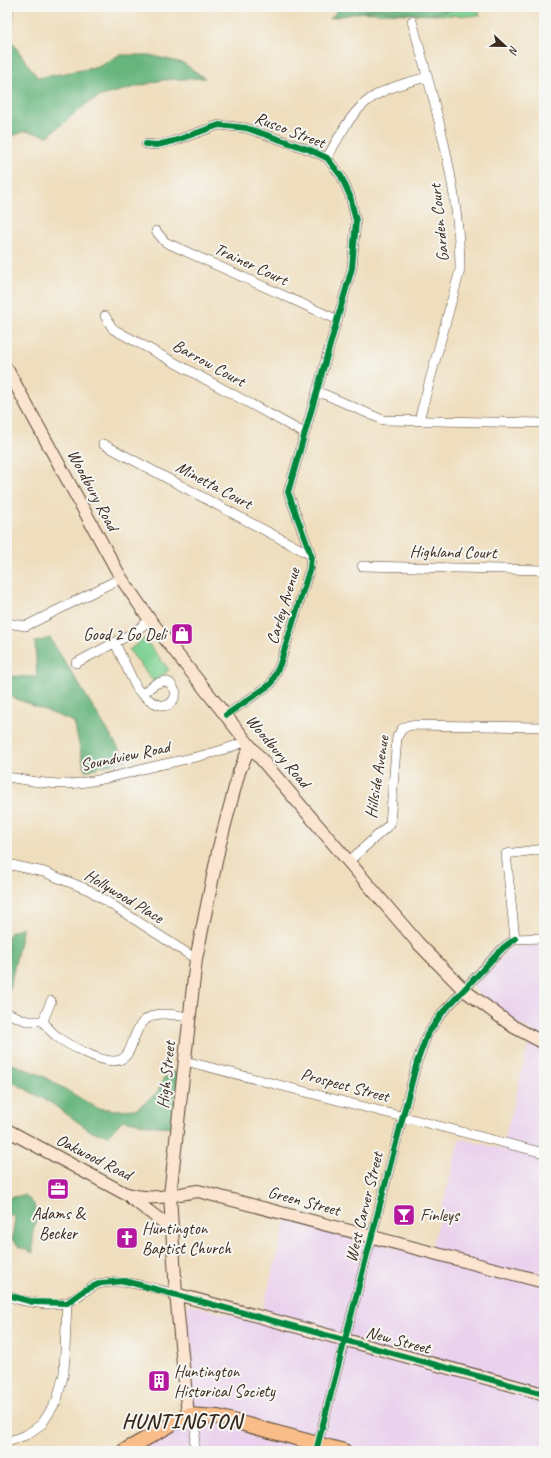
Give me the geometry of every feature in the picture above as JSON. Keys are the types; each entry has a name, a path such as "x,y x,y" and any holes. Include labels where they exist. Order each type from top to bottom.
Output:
{"main road":[{"name":"Woodbury Road","path":"7,369 121,578 150,620 226,716 418,943 464,990 514,1027 544,1043"},
{"name":"High Street","path":"188,1415 176,1294 170,1195 196,959 220,847 248,743"},
{"name":"Oakwood Road","path":"7,1130 124,1193 143,1198 170,1195"},
{"name":"Green Street","path":"170,1195 198,1192 544,1282"},
{"path":"124,1193 160,1218 171,1228"},
{"name":"New Street","path":"176,1294 544,1394"},
{"path":"124,1451 188,1415 218,1417 317,1447 344,1451"}],"street":[{"name":"Garden Court","path":"412,21 449,170 460,248 460,270 419,420"},
{"path":"327,158 351,117 364,102 381,91 427,77"},
{"name":"Rusco Street","path":"146,144 157,145 174,141 219,125 246,128 310,150 327,158 341,176 350,196 356,221 352,268 317,391"},
{"name":"Trainer Court","path":"156,231 165,242 338,320"},
{"name":"Barrow Court","path":"105,316 113,329 304,433"},
{"path":"317,391 383,420 544,423"},
{"name":"Carley Avenue","path":"226,716 271,684 280,664 310,568 310,555 288,492 317,391"},
{"name":"Minetta Court","path":"103,444 310,555"},
{"name":"Highland Court","path":"362,566 544,570"},
{"path":"7,623 26,626 121,578"},
{"path":"76,663 133,633 150,620"},
{"path":"115,643 137,689 142,694"},
{"name":"Hillside Avenue","path":"348,862 390,824 396,737 409,725 544,728"},
{"name":"Soundview Road","path":"7,776 35,781 67,784 96,781 188,760 248,743"},
{"path":"544,849 506,854 514,939 544,938"},
{"name":"Hollywood Place","path":"7,864 44,872 89,890 196,959"},
{"name":"West Carver Street","path":"317,1447 402,1116 417,1062 427,1035 442,1013 503,948 514,939"},
{"path":"43,1021 51,1001"},
{"path":"7,1013 27,1021 43,1021"},
{"path":"43,1021 50,1033 64,1043 99,1060 115,1062 128,1053 142,1023 155,1015 164,1014 189,1017"},
{"name":"Prospect Street","path":"185,1061 544,1153"},
{"path":"7,1296 32,1302 67,1303 85,1290 101,1283 125,1281 176,1294"},
{"path":"10,1445 42,1424 57,1400 64,1373 67,1303"},
{"path":"188,1415 196,1429 193,1451"}],"shaded area":[{"path":"544,944 544,1451 140,1451 188,1415 187,1304 259,1322 287,1219 429,1257 460,1138 502,1149 532,1032 501,1013 472,987 511,947"}],"green space":[{"path":"7,7 14,7 11,41 38,78 98,67 119,55 149,55 183,63 205,78 162,80 101,96 86,104 48,136 26,131 7,138"},
{"path":"339,7 477,7 480,16 341,12"},
{"path":"341,7 465,7 427,15 375,10 330,18"},
{"path":"50,638 126,760 85,771 74,722 7,695 7,676 37,677 35,642"},
{"path":"144,638 169,670 154,682 129,650"},
{"path":"23,927 9,992 7,993 7,939 10,933"},
{"path":"7,1062 41,1075 97,1108 117,1110 137,1109 158,1092 163,1079 175,1071 178,1080 171,1127 155,1126 123,1120 108,1135 92,1132 51,1103 7,1079"},
{"path":"25,1195 34,1204 37,1220 33,1230 33,1253 20,1247 12,1240 15,1217 7,1214 7,1198"}],"cycle path":[{"path":"146,144 157,145 174,141 219,125 246,128 310,150 327,158 341,176 350,196 356,221 352,268 288,492 311,555 310,568 280,664 271,684 226,715"},
{"path":"316,1451 417,1062 427,1035 442,1013 503,948 515,939"},
{"path":"7,1295 33,1302 67,1303 85,1290 101,1283 125,1281 544,1394"}],"place":[{"name":"Good 2 Go Deli","path":"182,634"},
{"name":"Adams & Becker","path":"58,1189"},
{"name":"Finleys","path":"404,1215"},
{"name":"Huntington Baptist Church","path":"127,1238"},
{"name":"Huntington Historical Society","path":"159,1381"}],"district":[{"name":"HUNTINGTON","path":"182,1421"}]}
